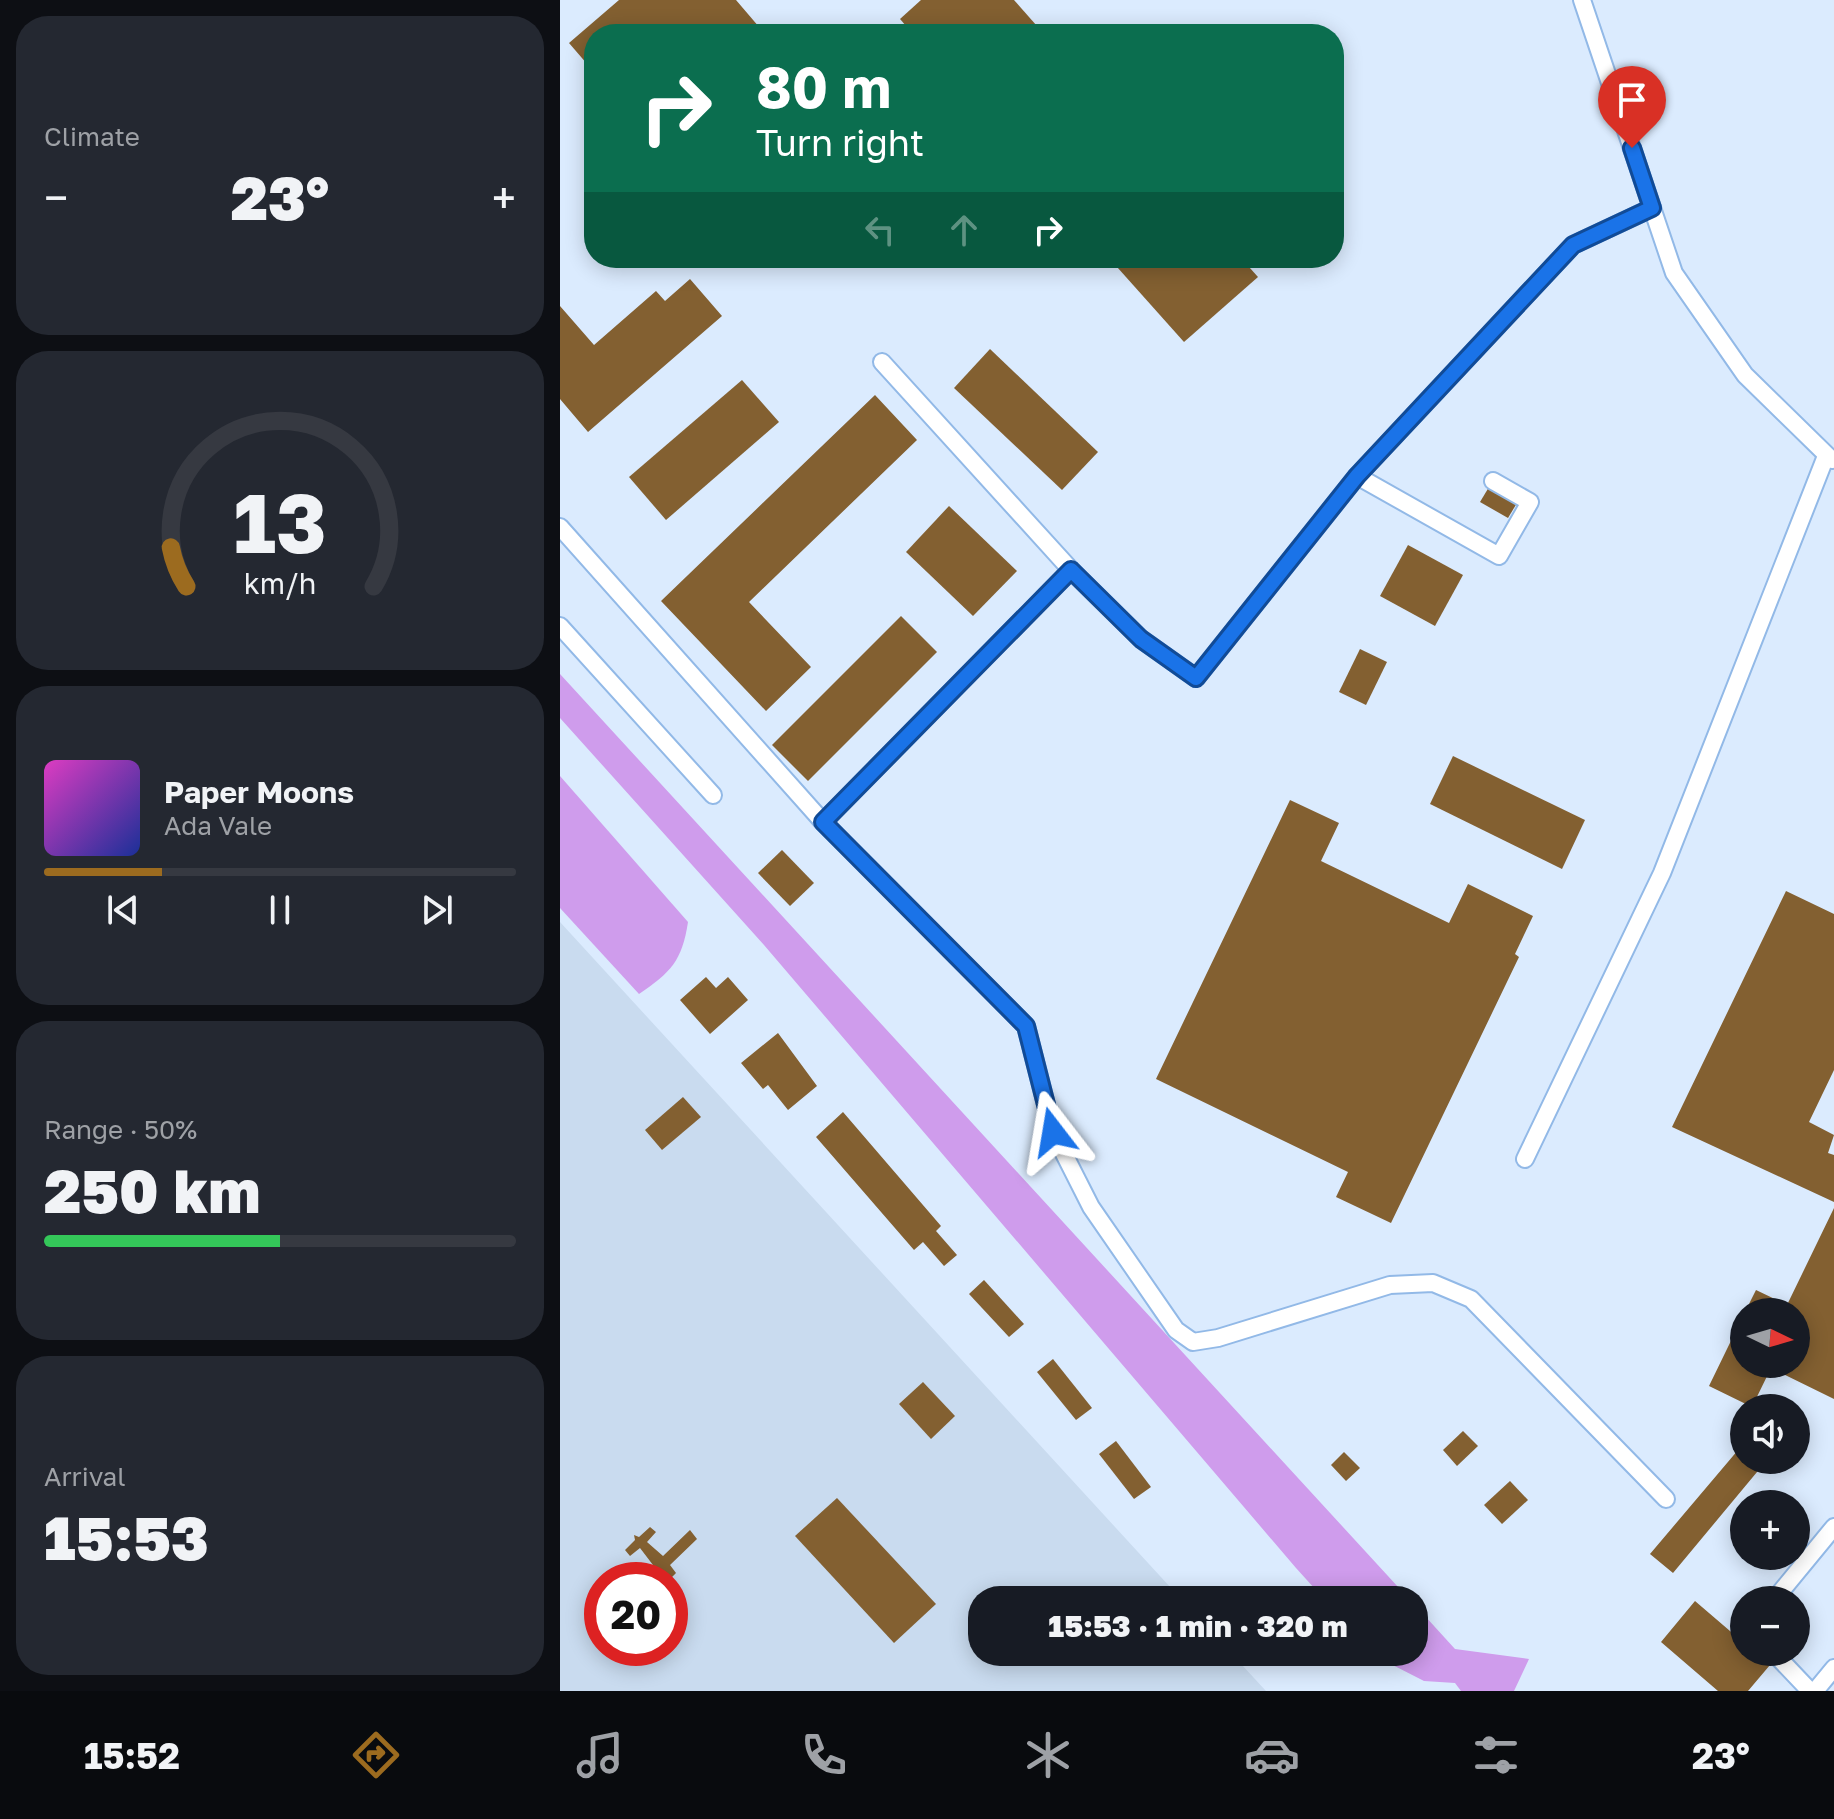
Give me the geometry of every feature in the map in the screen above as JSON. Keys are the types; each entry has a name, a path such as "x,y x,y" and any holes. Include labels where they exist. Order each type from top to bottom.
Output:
{"lane":[{"path":"1525,1159 1662,873 1830,459 1745,375 1674,273 1582,0"},
{"path":"882,362 1071,570 1141,639 1196,678 1357,476 1573,245 1652,208"},
{"path":"1357,476 1499,556 1530,502 1493,481"},
{"path":"560,527 823,822 1026,1026 1053,1132 1091,1207 1176,1330 1193,1342 1218,1338 1390,1285 1433,1283 1471,1299 1666,1499"},
{"path":"823,822 1071,570"},
{"path":"560,626 713,795"},
{"path":"1786,1586 1834,1527"},
{"path":"1787,1666 1812,1691 1834,1668"}],"shaded area":[{"path":"560,674 1397,1586 1312,1586 764,945 560,718"},
{"path":"560,776 688,922 682,947 673,964 639,994 560,908"},
{"path":"560,922 1169,1586 968,1586 968,1666 1243,1666 1266,1691 560,1691"},
{"path":"1428,1619 1455,1649 1529,1659 1514,1691 1461,1691 1455,1683 1424,1681 1395,1666 1428,1666"}],"building":[{"path":"619,0 736,0 756,24 591,24"},
{"path":"921,0 1014,0 1035,24 904,24 900,19"},
{"path":"584,30 584,60 569,43"},
{"path":"1118,268 1250,268 1258,277 1184,342"},
{"path":"690,279 722,316 588,432 560,399 560,306 594,345 656,291 665,301"},
{"path":"990,349 1098,452 1062,490 954,388"},
{"path":"742,380 779,422 666,520 629,477"},
{"path":"875,395 917,440 749,602 811,667 766,711 661,601"},
{"path":"1489,487 1517,503 1508,518 1480,502"},
{"path":"949,506 1017,571 973,616 906,552"},
{"path":"1408,545 1463,575 1435,626 1380,596"},
{"path":"901,616 937,652 808,781 772,745"},
{"path":"1360,649 1387,662 1366,705 1339,692"},
{"path":"1453,756 1585,820 1562,869 1430,804"},
{"path":"1290,800 1339,823 1321,861 1449,923 1468,884 1533,916 1515,954 1519,957 1391,1223 1336,1197 1348,1172 1156,1079"},
{"path":"782,850 814,883 790,906 758,873"},
{"path":"1786,891 1834,914 1834,1070 1809,1122 1834,1135 1828,1153 1834,1155 1834,1202 1672,1127"},
{"path":"706,977 716,988 728,977 748,1000 710,1034 680,1000"},
{"path":"778,1033 817,1086 788,1110 768,1085 763,1089 741,1063"},
{"path":"683,1097 701,1117 662,1150 645,1130"},
{"path":"843,1112 941,1226 936,1231 957,1255 944,1266 923,1242 914,1250 816,1137"},
{"path":"1834,1208 1834,1399 1791,1378 1810,1378 1810,1298 1790,1298"},
{"path":"984,1280 1024,1324 1009,1337 969,1294"},
{"path":"1756,1290 1773,1298 1752,1298"},
{"path":"1730,1343 1730,1378 1766,1378 1758,1394 1730,1396 1709,1386"},
{"path":"1053,1359 1092,1408 1076,1420 1037,1372"},
{"path":"923,1382 955,1416 931,1439 899,1404"},
{"path":"1463,1431 1478,1446 1457,1466 1443,1450"},
{"path":"1116,1441 1151,1487 1134,1499 1099,1454"},
{"path":"1344,1452 1360,1468 1346,1481 1331,1465"},
{"path":"1730,1460 1730,1474 1755,1474 1742,1490 1730,1490 1730,1504 1673,1573 1650,1554"},
{"path":"1510,1481 1528,1500 1502,1524 1484,1505"},
{"path":"837,1498 936,1604 894,1643 795,1536"},
{"path":"650,1527 656,1532 647,1542 663,1556 690,1530 697,1539 673,1562 651,1562 640,1548 630,1556 625,1550 635,1540 634,1535 639,1537"},
{"path":"1695,1601 1730,1631 1730,1666 1769,1666 1748,1691 1718,1691 1661,1642"}],"route":[{"path":"1053,1132 1026,1026 823,822 1071,570 1141,639 1196,678 1357,476 1573,245 1652,208 1632,148"}]}
